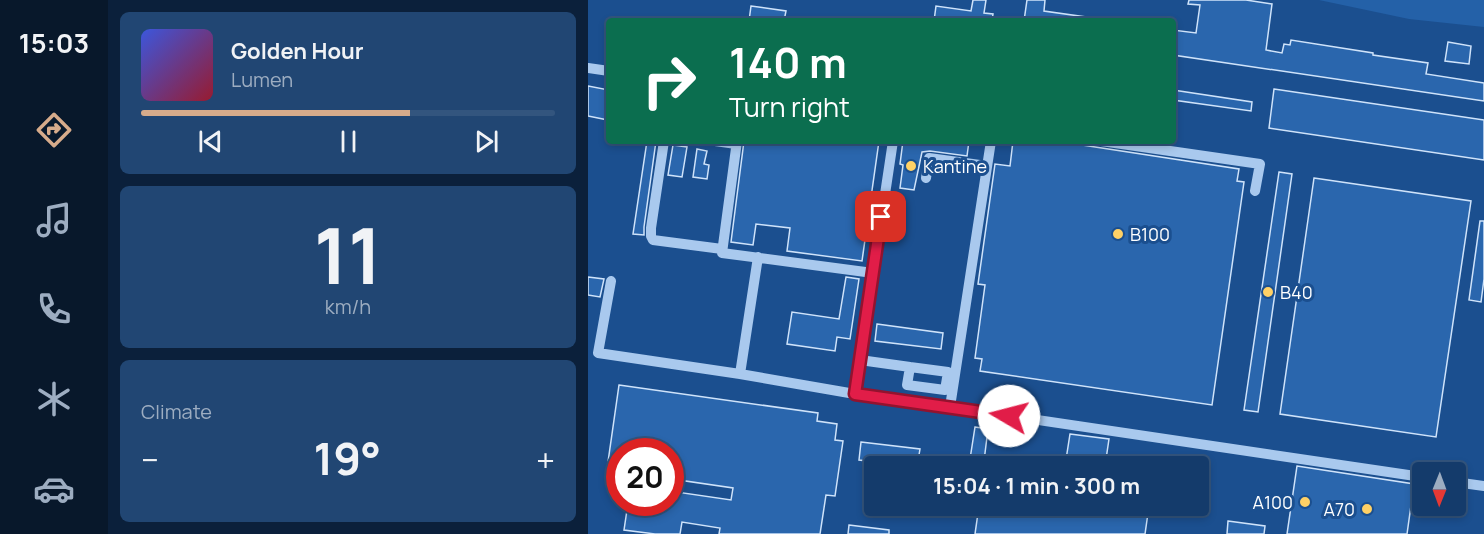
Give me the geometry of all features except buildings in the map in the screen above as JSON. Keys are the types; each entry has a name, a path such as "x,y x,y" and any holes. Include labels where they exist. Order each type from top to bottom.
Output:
{"lane":[{"path":"588,68 606,71"},
{"path":"664,144 651,228 653,240 722,249"},
{"path":"737,144 722,253 873,273"},
{"path":"855,394 893,144"},
{"path":"950,407 990,144"},
{"path":"1122,144 1260,164 1255,191"},
{"path":"926,178 929,158 987,165"},
{"path":"875,176 887,178"},
{"path":"740,374 758,257"},
{"path":"611,281 598,353 855,394 1412,476"},
{"path":"860,360 910,367"},
{"path":"1466,484 1484,486"}],"shaded area":[{"path":"1319,0 1484,0 1484,27 1409,19"}],"place":[{"name":"Kantine","path":"911,166"},
{"name":"B100","path":"1118,234"},
{"name":"B40","path":"1268,292"},
{"name":"A100","path":"1305,502"},
{"name":"A70","path":"1367,509"}],"route":[{"path":"881,217 855,394 1009,416"}]}
